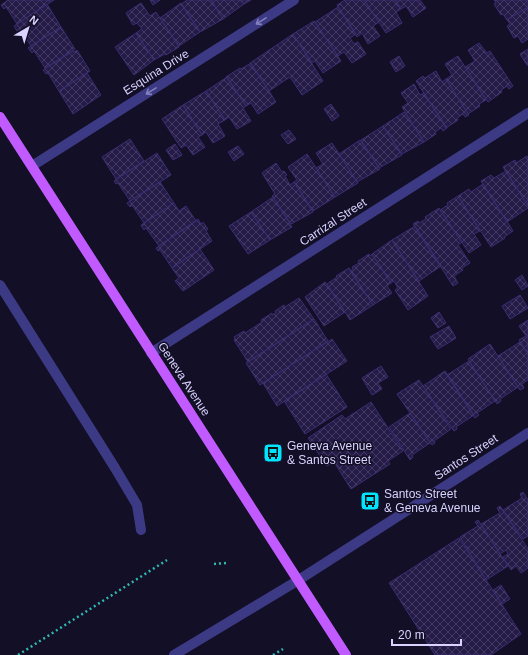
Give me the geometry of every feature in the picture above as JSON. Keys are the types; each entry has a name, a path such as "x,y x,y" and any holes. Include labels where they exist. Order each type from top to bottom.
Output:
{"main road":[{"name":"Geneva Avenue","path":"0,117 346,655"}],"street":[{"name":"Esquina Drive","path":"32,166 294,0"},
{"name":"Carrizal Street","path":"151,353 528,113"},
{"path":"0,285 118,474 136,506 140,530"},
{"name":"Santos Street","path":"174,655 297,581 528,433"}],"path":[{"path":"18,655 167,560"},
{"path":"214,564 226,563"},
{"path":"273,655 283,649"}],"building":[{"path":"8,0 54,0 17,24 6,7 4,9 1,5"},
{"path":"150,0 160,0 153,5"},
{"path":"187,0 211,0 223,19 200,32 181,4"},
{"path":"211,0 241,0 244,4 223,19"},
{"path":"241,0 251,0 244,4"},
{"path":"345,0 364,0 379,22 373,26 380,36 368,44 362,33 357,37 337,5"},
{"path":"364,0 395,0 401,9 396,12 402,23 386,33"},
{"path":"395,0 420,0 426,8 413,17 406,6 401,9"},
{"path":"494,0 528,0 528,7 507,20 503,14 501,15 494,4 496,3"},
{"path":"141,3 150,16 156,12 179,47 154,60 136,33 142,29 137,23 133,25 126,13"},
{"path":"181,3 200,32 179,46 160,18"},
{"path":"47,4 61,27 31,46 20,29 17,31 14,26"},
{"path":"338,7 356,34 350,38 354,44 358,42 366,54 352,63 344,52 338,56 315,22"},
{"path":"528,7 528,39 522,43 518,36 514,38 507,26 510,24 507,20"},
{"path":"314,21 341,61 323,73 315,61 312,63 293,34"},
{"path":"61,27 75,49 45,68 34,51 32,53 28,48"},
{"path":"136,33 154,60 134,75 115,47"},
{"path":"293,34 323,81 302,95 290,77 269,91 250,63"},
{"path":"479,43 487,53 490,51 513,86 509,89 507,86 501,90 502,92 488,102 465,67 475,61 468,50"},
{"path":"528,49 528,65 527,65 520,54"},
{"path":"77,50 90,71 59,91 48,73 46,74 43,70"},
{"path":"399,56 405,66 396,72 390,62"},
{"path":"458,56 486,100 468,114 446,79 452,75 445,64"},
{"path":"251,63 276,102 258,114 251,103 246,106 226,77"},
{"path":"436,71 442,82 446,79 469,115 465,117 463,114 457,118 458,120 446,128 416,81 423,76 425,78"},
{"path":"87,73 101,95 73,114 59,91"},
{"path":"227,77 246,106 243,108 251,121 237,129 229,117 225,120 206,91"},
{"path":"414,84 420,95 424,93 447,128 443,131 441,128 435,132 436,134 424,142 402,107 408,103 401,93"},
{"path":"206,91 225,120 218,124 225,136 213,143 206,132 202,135 183,105"},
{"path":"331,104 339,116 332,121 324,109"},
{"path":"183,105 202,135 198,137 205,147 193,155 186,145 181,148 162,119"},
{"path":"404,112 424,142 402,154 383,126"},
{"path":"383,126 402,155 379,168 361,140"},
{"path":"289,130 296,139 288,144 281,135"},
{"path":"130,139 144,161 116,179 102,157"},
{"path":"360,140 380,169 357,182 339,154"},
{"path":"332,143 358,183 335,197 316,168 323,164 316,153"},
{"path":"175,144 182,155 173,160 166,150"},
{"path":"238,146 244,154 234,161 228,152"},
{"path":"157,153 171,175 130,201 118,183 116,184 114,181"},
{"path":"307,154 335,197 313,211 294,182 297,180 288,167"},
{"path":"527,156 528,206 503,167 515,160 516,163"},
{"path":"276,163 282,172 284,171 287,175 285,176 290,185 294,182 313,212 291,224 272,196 275,194 262,173"},
{"path":"506,171 528,206 528,208 507,222 481,181 491,175 494,178"},
{"path":"160,182 174,203 144,223 132,205 130,207 127,203"},
{"path":"483,184 513,231 491,247 458,196 469,189 471,192"},
{"path":"458,196 480,231 474,234 481,245 469,253 440,210 448,205 447,203"},
{"path":"273,197 292,227 270,240 251,212"},
{"path":"174,203 179,211 186,206 196,221 159,246 146,228 144,230 141,225"},
{"path":"439,208 462,242 458,245 470,263 454,276 458,283 453,286 413,224 418,221 419,223 426,219 425,217"},
{"path":"251,212 270,240 248,254 229,226"},
{"path":"198,219 201,224 203,222 208,229 206,231 212,241 172,268 160,250 158,251 156,248"},
{"path":"415,226 441,266 419,281 392,240"},
{"path":"392,240 428,296 408,310 395,290 398,288 394,281 391,283 372,254"},
{"path":"200,249 214,270 183,291 175,281 179,278 172,268"},
{"path":"369,254 370,256 372,254 391,283 387,286 392,293 373,305 350,271 353,269 352,267 359,263 358,261"},
{"path":"349,268 373,305 350,320 327,284"},
{"path":"522,275 528,286 522,290 515,280"},
{"path":"325,282 345,312 324,326 305,297"},
{"path":"520,295 528,308 510,319 502,306"},
{"path":"299,298 314,319 248,362 234,340 234,337 244,331 245,333 262,322 261,320 272,313 272,315 276,313 275,311 284,305 285,307"},
{"path":"439,312 446,323 438,328 431,318"},
{"path":"314,319 328,341 260,385 246,363"},
{"path":"528,320 528,354 519,340 526,336 519,326"},
{"path":"449,326 456,338 438,349 430,337"},
{"path":"332,339 347,361 277,406 263,383"},
{"path":"520,342 528,354 528,380 522,384 524,388 520,390 498,356"},
{"path":"490,344 518,387 500,399 501,401 497,404 468,359"},
{"path":"469,361 495,401 477,413 479,415 475,418 447,375"},
{"path":"381,366 388,377 378,383 382,389 372,395 362,378"},
{"path":"445,371 474,415 456,427 457,429 454,431 423,386"},
{"path":"326,374 347,407 305,434 284,401"},
{"path":"419,380 451,429 434,441 435,443 432,445 397,394"},
{"path":"371,402 403,451 388,461 390,464 351,489 334,462 327,466 308,438 342,415 345,419"},
{"path":"410,413 430,443 412,455 413,457 410,460 389,427"},
{"path":"523,492 528,500 528,536 523,539 503,510 522,498 520,494"},
{"path":"500,506 528,549 528,568 521,573 516,566 511,570 503,557 508,554 506,550 500,554 481,524 500,513 497,508"},
{"path":"478,520 508,566 486,580 460,537 478,526 475,522"},
{"path":"459,538 521,634 491,655 435,655 389,583"},
{"path":"501,585 510,599 502,604 493,590"}],"place":[{"name":"Geneva Avenue & Santos Street","path":"273,453"},
{"name":"Santos Street & Geneva Avenue","path":"370,501"}]}
